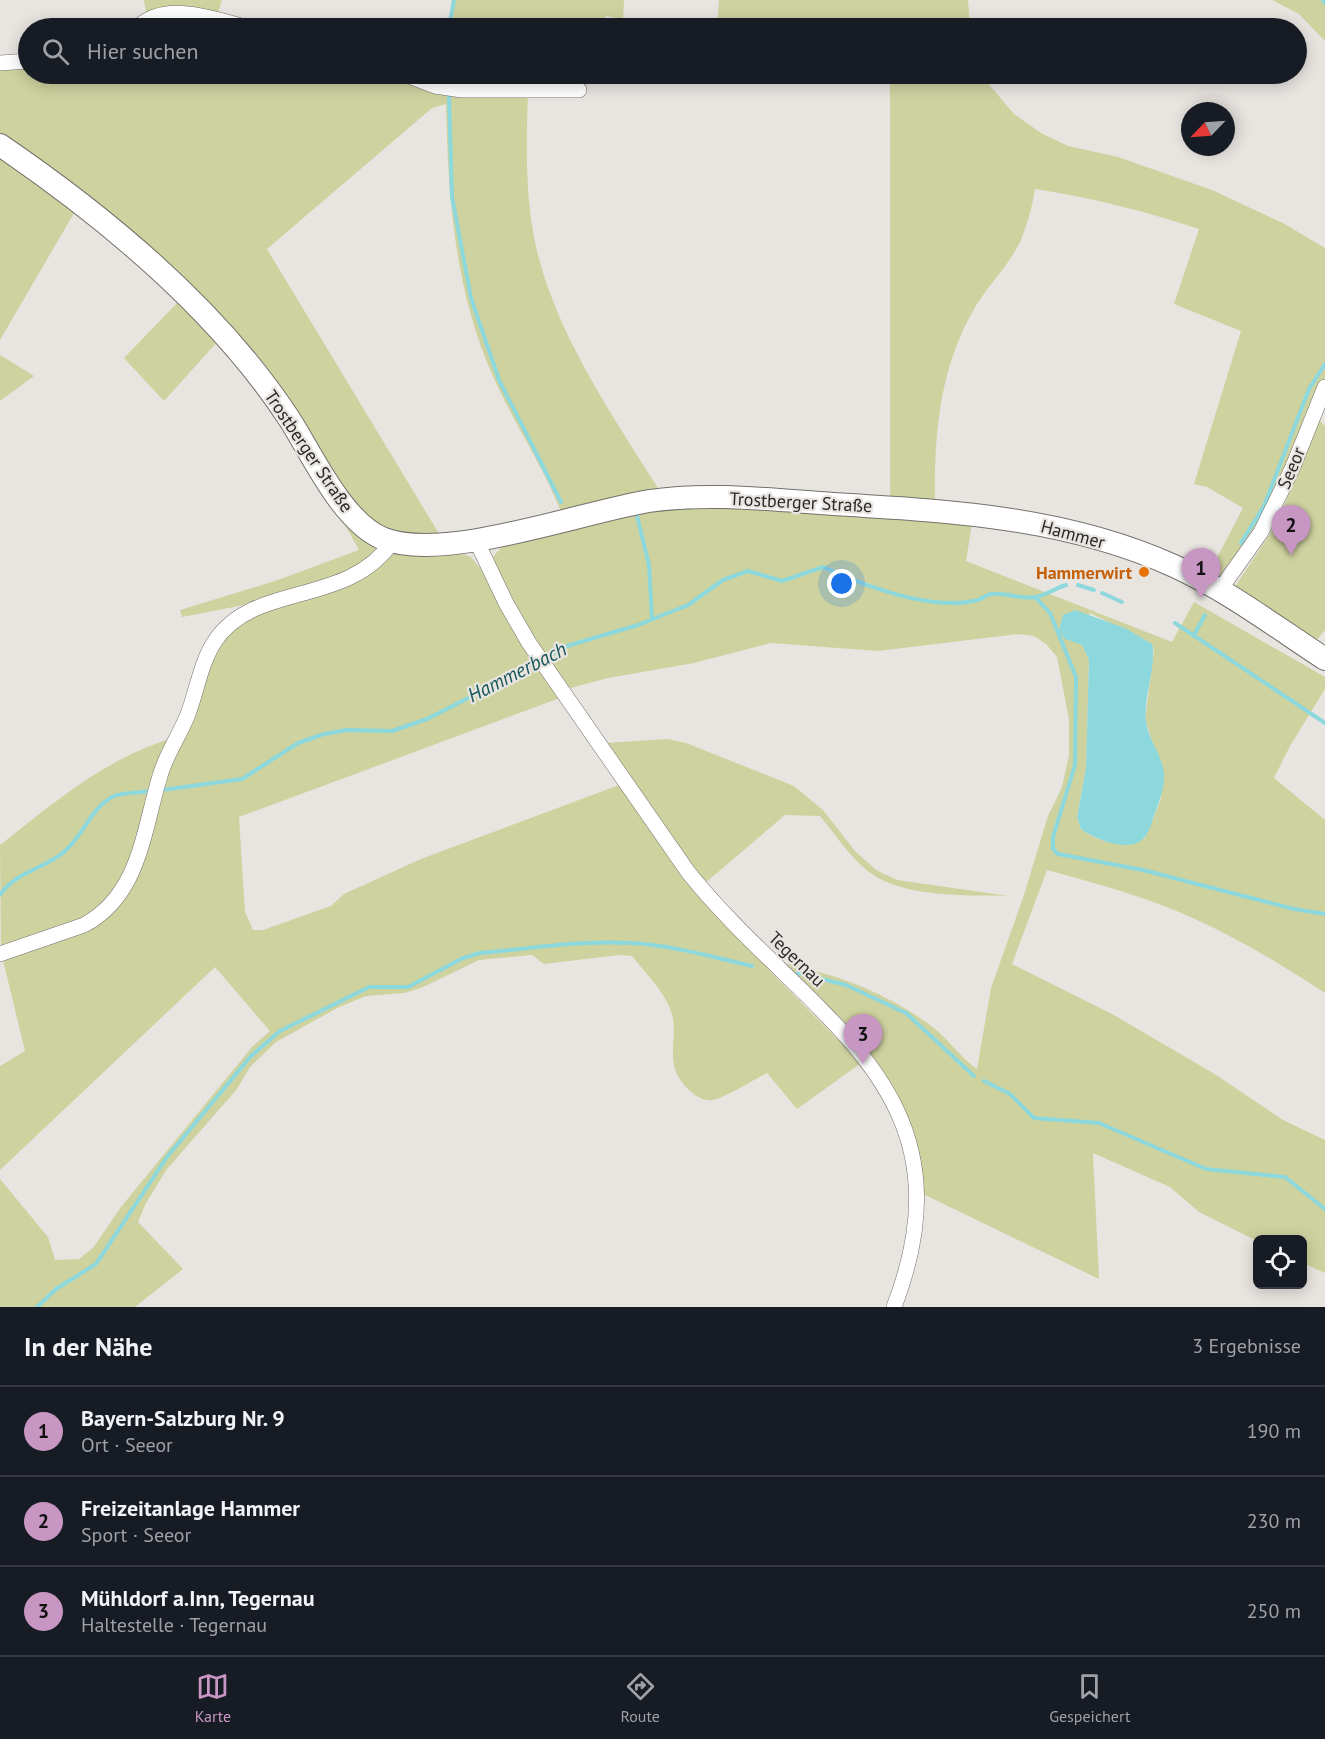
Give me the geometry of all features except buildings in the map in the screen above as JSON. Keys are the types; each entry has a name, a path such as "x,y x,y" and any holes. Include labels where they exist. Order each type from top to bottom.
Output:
{"main road":[{"name":"Trostberger Straße","path":"0,145 63,189 136,249 220,331 288,416 348,511 365,528 393,542 447,543 476,540 631,504 683,498 743,498 951,511"},
{"name":"Hammer","path":"951,511 1002,516 1067,531 1150,556 1191,574 1219,591"},
{"path":"1219,591 1325,659"}],"street":[{"path":"147,18 151,14 170,10 205,18"},
{"path":"0,63 18,62"},
{"path":"430,84 462,90 579,90"},
{"name":"Seeor","path":"1219,591 1266,522 1292,469 1325,387"},
{"name":"Tegernau","path":"476,540 506,603 535,651 662,836 705,893 840,1029 864,1056 888,1091 908,1139 918,1202 911,1255 894,1307"},
{"path":"0,954 84,925 117,899 133,871 159,777 188,714 209,651 233,619 255,608 325,589 363,571 383,555 393,542"}],"green space":[{"path":"144,0 222,0 217,16 170,6 146,12"},
{"path":"452,0 624,0 623,18 606,16 605,18 449,18"},
{"path":"719,0 968,0 969,18 718,18"},
{"path":"1272,0 1325,0 1325,41 1307,22 1307,18 1303,18"},
{"path":"18,66 18,84 419,84 438,91 528,95 527,155 531,216 538,255 548,287 574,349 661,493 562,514 497,386 477,335 455,238 446,104 432,108 267,249 441,537 409,538 360,517 264,376 0,139 0,67"},
{"path":"454,84 590,84 582,85 454,86"},
{"path":"890,84 988,84 1014,114 1041,133 1068,146 1118,157 1212,190 1283,223 1325,248 1325,380 1263,519 1218,583 1207,577 1243,508 1207,487 1194,484 1241,331 1174,304 1199,229 1159,216 1035,189 1020,242 973,311 953,357 941,404 936,453 935,503 890,501"},
{"path":"0,153 77,208 0,340"},
{"path":"180,300 218,341 164,401 124,358"},
{"path":"0,355 34,376 0,401"},
{"path":"1317,418 1325,426 1325,630 1316,641 1234,588 1278,522"},
{"path":"327,493 376,543 377,551 393,553 404,549 460,553 471,557 481,569 531,657 560,698 239,817 245,912 253,930 263,930 331,906 344,894 421,859 619,785 772,973 861,1063 797,1109 767,1073 725,1096 707,1100 690,1091 677,1074 673,1050 674,1024 667,1001 632,956 619,955 544,964 532,955 479,960 421,988 404,993 366,996 339,1007 276,1042 250,1067 237,1089 167,1169 146,1203 138,1222 183,1269 135,1307 0,1307 0,1179 48,1237 55,1260 79,1259 93,1248 121,1207 252,1047 270,1031 215,967 0,1170 0,1066 25,1051 2,956 98,913 1,949 0,845 81,783 123,758 172,738 216,645 260,602 182,617 180,610 275,581 359,550"},
{"path":"678,504 973,517 966,561 1172,642 1194,602 1325,677 1325,689 1290,746 1274,778 1325,820 1325,993 1260,953 1192,918 1133,895 1047,870 1012,964 1112,1014 1213,1073 1283,1120 1325,1140 1325,1273 1307,1265 1307,1235 1253,1235 1253,1239 1199,1212 1170,1187 1093,1153 1099,1279 923,1194 917,1155 907,1121 894,1091 858,1039 783,963 824,973 881,995 934,1028 977,1069 991,988 1023,898 1048,816 1062,787 1069,755 1069,719 1057,657 1046,644 1034,636 1018,634 878,651 771,643 694,663 608,678 567,689 527,629 494,566 493,557 506,542","holes":["1090,613 1145,640 1154,650 1145,720 1151,738 1161,799 1145,838 1137,842 1112,843 1096,838 1081,829 1077,817 1086,768 1089,660 1082,645 1075,641"]},
{"path":"668,739 686,743 794,786 823,810 855,851 876,870 897,880 1009,896 955,895 899,887 869,872 855,859 820,816 785,815 704,884 605,743"}],"water":[{"path":"1075,610 1125,628 1152,644 1153,661 1146,702 1146,721 1163,766 1164,783 1148,833 1138,843 1121,845 1095,837 1081,829 1077,817 1086,768 1089,660 1082,645 1065,639 1059,631 1063,615"}],"waterway":[{"path":"451,18 454,0"},
{"path":"449,96 452,197 471,298 499,380 561,502"},
{"path":"1241,543 1264,506 1309,389 1325,364"},
{"path":"637,516 649,565 652,618"},
{"name":"Hammerbach","path":"545,658 567,646 638,625 688,605 723,580 748,571 782,581 823,567 878,589 940,603 978,600 989,594 1036,597 1066,585"},
{"name":"Hammerbach","path":"1078,585 1094,590"},
{"name":"Hammerbach","path":"1102,593 1122,602"},
{"path":"1035,597 1050,613 1076,677 1075,765 1053,837 1053,849 1058,854 1143,870 1294,909 1325,914"},
{"path":"1194,635 1205,615"},
{"path":"1175,623 1325,723"},
{"name":"Hammerbach","path":"162,790 242,779 298,743 324,734 347,730 392,731 427,719 539,662"},
{"name":"Hammerbach","path":"0,895 22,875 49,862 72,845 93,814 106,801 118,795 151,791"},
{"path":"37,1307 56,1289 96,1264 167,1157 251,1056 280,1031 369,987 408,987 463,958 480,953 555,945 612,942 661,946 752,966"},
{"path":"798,973 846,985 906,1013 974,1076"},
{"path":"984,1081 1010,1094 1034,1118 1099,1123 1206,1169 1285,1177 1325,1209"}],"place":[{"name":"Freizeitanlage Hammer","path":"1291,555"},
{"name":"Hammerwirt","path":"1144,572"},
{"name":"Bayern-Salzburg Nr. 9","path":"1201,598"},
{"name":"Mühldorf a.Inn, Tegernau","path":"863,1064"}]}
